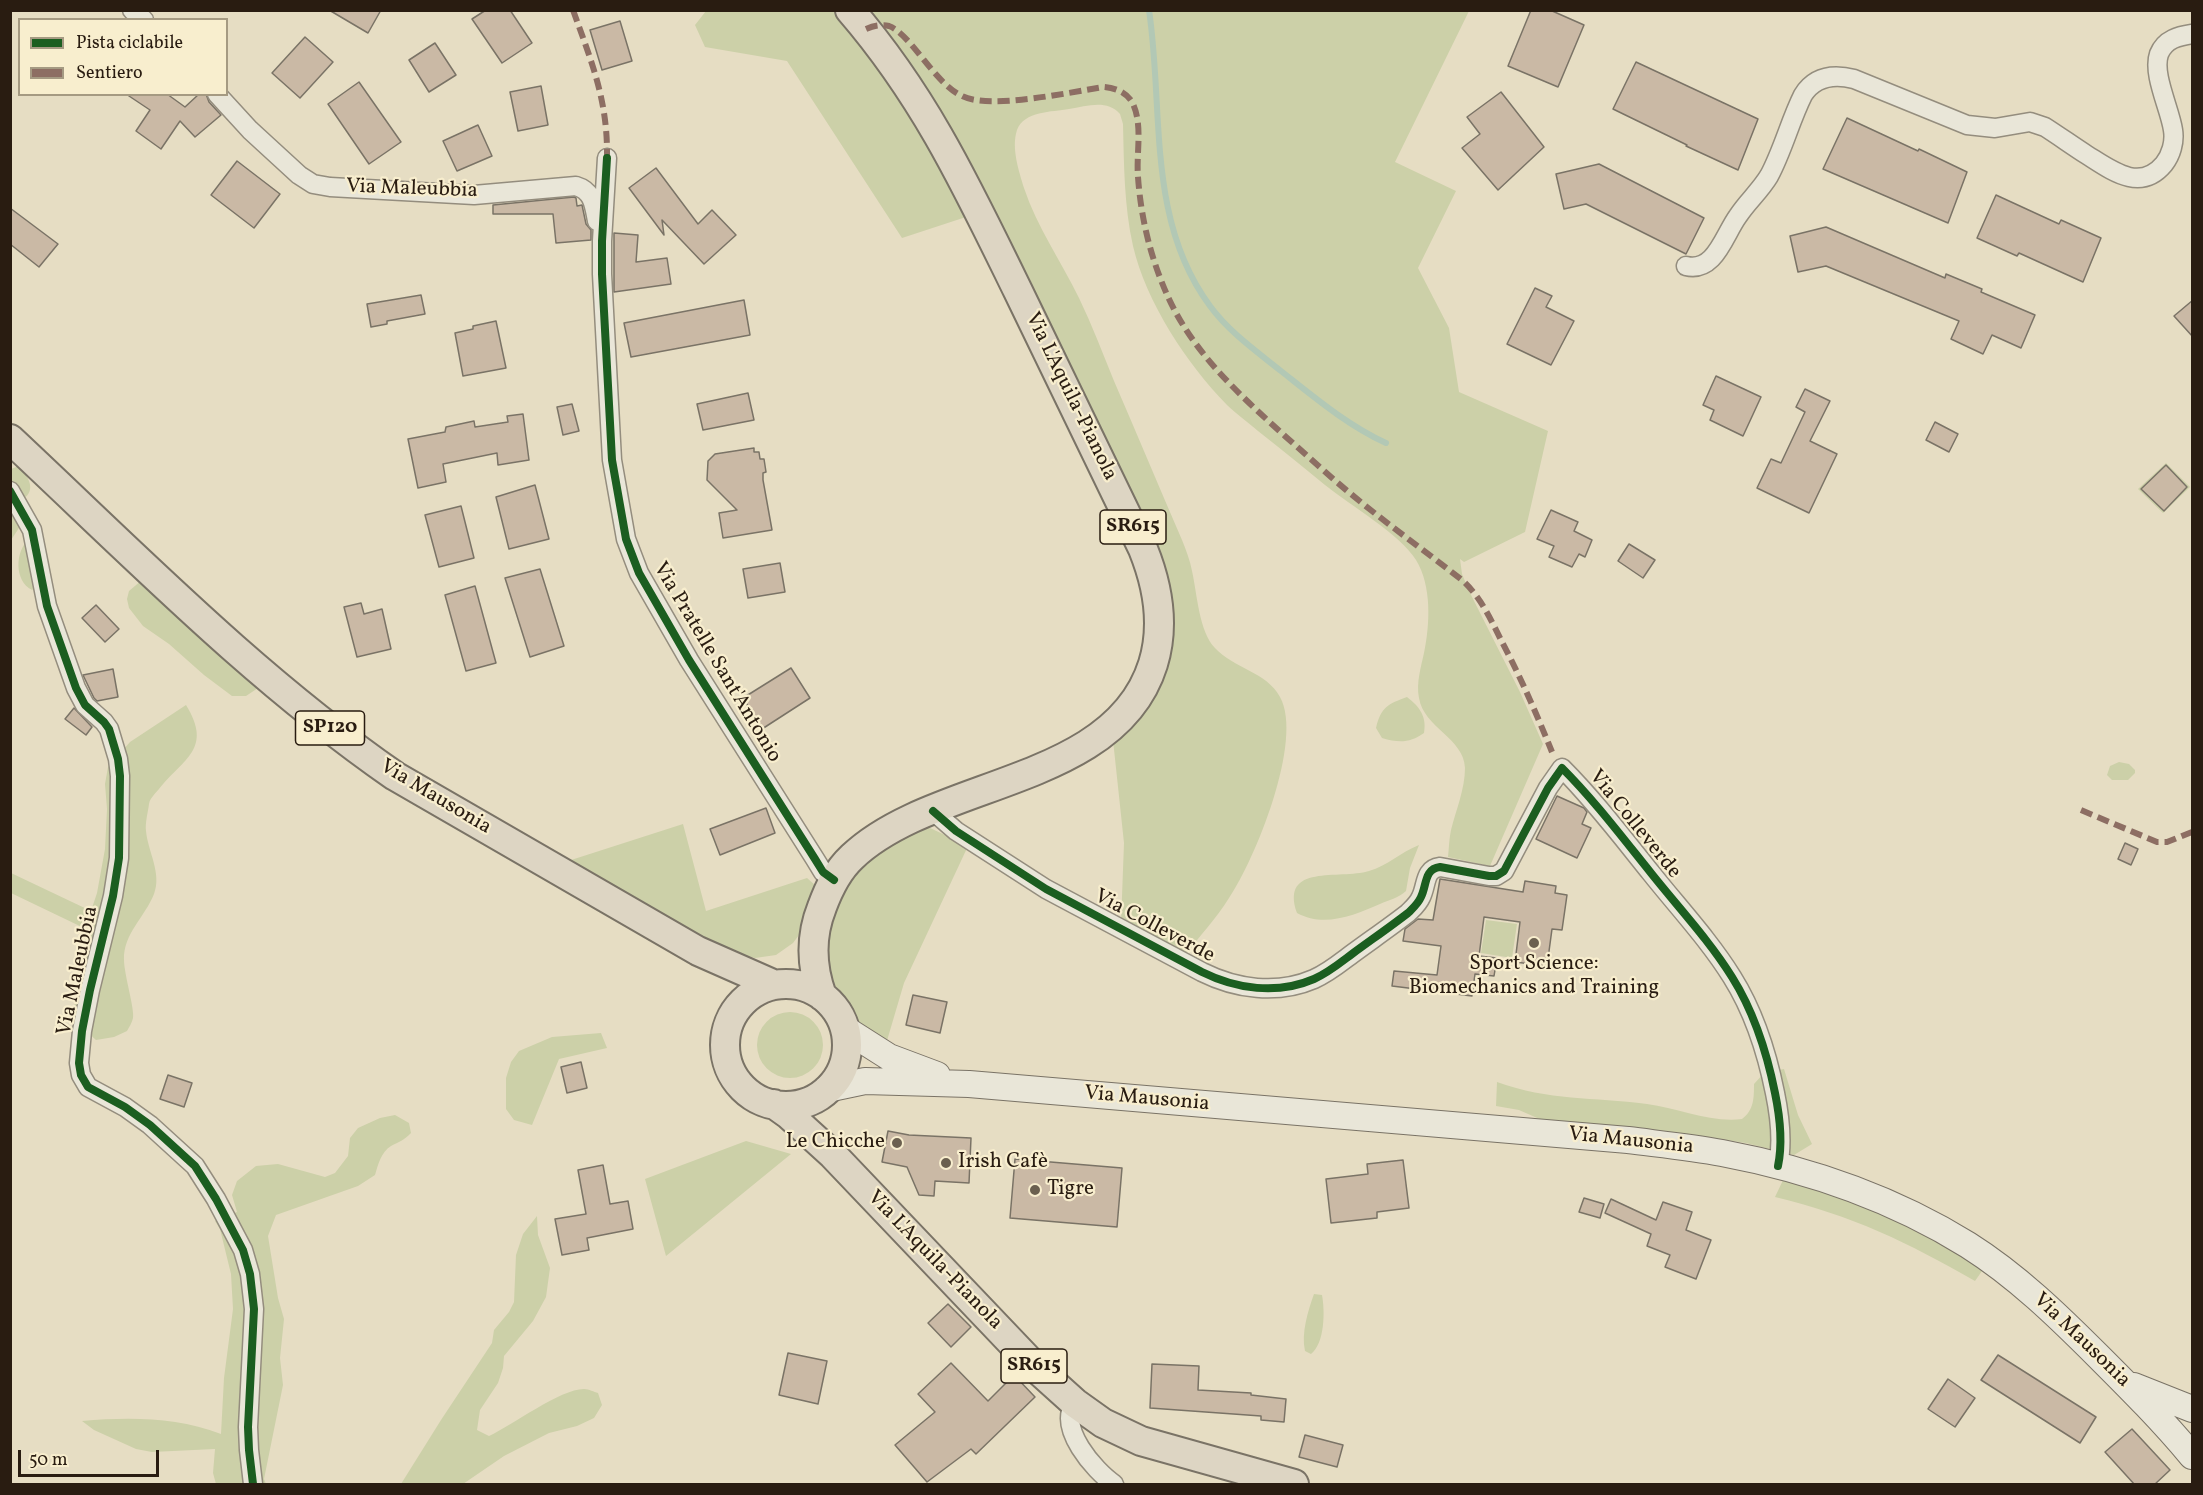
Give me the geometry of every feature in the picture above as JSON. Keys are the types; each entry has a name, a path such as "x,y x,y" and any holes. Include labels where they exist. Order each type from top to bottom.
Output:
{"main road":[{"name":"Via L'Aquila-Pianola","path":"776,985 794,962 815,926 834,880 844,865 865,846 897,827 1064,757 1093,741 1114,726 1138,698 1149,675 1158,642 1158,598 1143,549 949,153 903,77 850,10"},
{"name":"Via Mausonia","path":"10,440 230,645 361,753 395,776 698,951 776,985"},
{"name":"Via L'Aquila-Pianola","path":"815,926 813,961 822,996"},
{"name":"Via Mausonia","path":"698,951 729,993 733,1007 732,1017"},
{"path":"776,985 803,986 822,996 838,1013 845,1029 847,1047 844,1065 839,1076 827,1090 812,1100 790,1105 774,1104 758,1099 737,1081 728,1061 727,1033 732,1017 750,996 759,990 776,985"},
{"name":"Via Mausonia","path":"845,1029 870,1047 900,1062 969,1084"},
{"name":"Via Mausonia","path":"827,1090 865,1081 969,1084 1628,1140 1720,1152 1778,1166 1881,1201 1968,1245 2030,1291 2192,1451"},
{"name":"Via L'Aquila-Pianola","path":"827,1090 822,1115 826,1137 833,1155"},
{"name":"Via L'Aquila-Pianola","path":"774,1104 833,1155 1040,1372 1075,1403 1103,1423 1141,1442 1294,1485"},
{"path":"2122,1380 2193,1409"}],"street":[{"path":"1686,266 1695,268 1704,266 1715,254 1737,217 1768,178 1803,95 1819,80 1839,76 1854,79 1976,127 1995,128 2019,122 2035,123 2045,127 2113,172 2127,177 2142,178 2153,174 2163,165 2170,154 2173,141 2172,124 2158,70 2160,53 2166,43 2171,40 2193,34"},
{"name":"Via Maleubbia","path":"219,96 258,138 299,176 313,184 330,187 474,195 580,187 588,192 593,201 599,240 602,241"},
{"name":"Via Pratelle Sant'Antonio","path":"607,158 602,268 612,460 621,518 632,556 639,573 688,660 823,872 834,880"},
{"name":"Via Maleubbia","path":"10,491 32,530 37,546 47,606 76,688 85,705 109,729 118,759 120,776 118,858 113,896 86,1011 79,1062 81,1075 88,1087 150,1125 195,1166 216,1199 243,1250 250,1274 254,1309 248,1427 253,1485"},
{"name":"Via Colleverde","path":"933,811 956,831 1040,886 1202,972 1238,986 1280,988 1297,985 1322,975 1408,913 1419,902 1427,875 1433,868 1440,867 1492,876 1503,873 1548,788 1562,768 1609,820 1712,950 1739,990 1757,1031 1772,1081 1780,1125 1778,1166"},
{"path":"1075,1403 1069,1415 1073,1431 1089,1461 1114,1485"}],"green space":[{"path":"706,11 835,11 912,115 966,217 902,238 787,61 705,47 695,25"},
{"path":"869,11 1469,11 1395,162 1456,191 1418,268 1449,328 1459,392 1548,431 1525,532 1464,562 1460,559 1462,574 1469,591 1520,692 1543,744 1490,866 1448,857 1450,833 1462,792 1465,768 1458,749 1428,717 1419,698 1418,681 1426,642 1428,606 1425,582 1416,560 1409,550 1387,531 1325,485 1231,408 1197,371 1158,310 1139,267 1130,231 1126,200 1123,124 1120,114 1109,106 1090,105 1039,114 1026,119 1021,124 1015,137 1015,152 1024,188 1042,230 1084,308 1182,540 1191,567 1205,632 1222,655 1258,676 1274,689 1280,697 1286,716 1286,741 1281,769 1263,829 1240,880 1213,921 1184,956 1121,923 1124,843 1113,740 1141,711 1150,536 1026,271 936,105 897,46"},
{"path":"2166,463 2190,487 2163,513 2138,489"},
{"path":"19,466 30,483 30,491 23,499 20,498 11,481 11,469"},
{"path":"10,503 21,525 11,540 10,540"},
{"path":"29,539 36,588 32,590 22,580 18,566 21,551"},
{"path":"142,580 189,627 258,688 246,696 232,696 169,644 143,626 129,608 127,599 129,591"},
{"path":"1407,697 1422,713 1424,733 1414,739 1404,741 1382,738 1376,728 1380,715 1390,704"},
{"path":"186,705 194,720 197,732 196,743 186,760 150,800 146,821 147,839 156,870 156,886 150,902 127,942 125,951 124,966 133,1020 127,1031 114,1037 96,1040 76,1022 74,995 86,929 11,893 11,873 91,911 97,893 105,849 107,809 105,784 108,767 130,742"},
{"path":"2119,762 2129,764 2135,770 2128,780 2112,780 2107,775 2110,766"},
{"path":"683,824 706,911 807,878 815,885 799,935 793,943 776,955 755,958 732,952 568,861"},
{"path":"928,827 968,846 904,983 886,1044 859,1023 848,1004 833,989 824,971 834,899 869,855"},
{"path":"1419,845 1410,868 1406,891 1400,895 1360,912 1329,920 1297,913 1294,897 1297,887 1304,880 1369,871"},
{"path":"1486,920 1517,924 1512,958 1481,953"},
{"path":"784,1012 796,1012 808,1017 818,1027 823,1045 821,1058 808,1073 796,1078 784,1078 772,1073 762,1063 757,1051 757,1039 762,1027 772,1017"},
{"path":"601,1033 607,1048 559,1059 532,1125 514,1120 506,1109 506,1078 511,1062 519,1051 552,1037"},
{"path":"1784,1069 1798,1115 1812,1144 1794,1155 1746,1143 1681,1133 1544,1121 1519,1110 1496,1106 1497,1082 1553,1095 1647,1104 1718,1119 1742,1119 1751,1108 1754,1084 1764,1073"},
{"path":"395,1115 409,1123 411,1133 385,1152 375,1175 358,1186 276,1215 268,1236 278,1298 284,1319 280,1358 283,1385 264,1479 266,1484 216,1484 213,1473 215,1449 152,1452 136,1449 94,1430 82,1421 118,1419 170,1421 221,1434 224,1378 233,1309 231,1274 220,1229 215,1221 237,1212 232,1195 237,1181 256,1166 278,1164 325,1177 335,1173 348,1156 350,1138 358,1128 380,1118"},
{"path":"746,1141 791,1154 666,1256 645,1179"},
{"path":"1785,1176 1876,1209 1958,1253 1987,1272 1982,1271 1975,1281 1903,1242 1854,1221 1775,1197"},
{"path":"537,1216 538,1235 550,1268 546,1297 533,1321 504,1356 498,1383 480,1410 477,1430 489,1436 550,1401 574,1391 586,1389 598,1393 602,1405 594,1418 577,1426 549,1433 504,1456 463,1484 401,1484 492,1343 494,1330 509,1312 514,1302 516,1255 523,1234"},
{"path":"1314,1294 1322,1295 1324,1318 1319,1342 1311,1354 1305,1351 1304,1337 1307,1315"}],"building":[{"path":"329,10 381,10 368,33"},
{"path":"486,10 510,10 532,43 502,63 472,19"},
{"path":"1531,10 1550,10 1584,25 1558,87 1508,66"},
{"path":"620,21 632,61 602,70 590,30"},
{"path":"305,37 333,62 300,98 272,73"},
{"path":"435,43 456,75 429,92 409,60"},
{"path":"1636,62 1758,119 1738,170 1613,109"},
{"path":"359,82 401,142 369,164 328,104"},
{"path":"541,86 548,125 518,131 510,92"},
{"path":"1501,92 1544,147 1498,190 1462,148 1480,134 1467,117"},
{"path":"129,96 170,96 185,107 197,96 207,96 209,102 221,115 195,137 180,121 161,149 136,131 150,110"},
{"path":"1847,118 1967,172 1948,223 1823,169"},
{"path":"478,125 492,156 457,171 443,141"},
{"path":"237,161 280,194 254,228 211,195"},
{"path":"1599,164 1704,218 1686,254 1586,204 1564,209 1556,174"},
{"path":"656,168 698,224 712,210 736,235 704,264 662,220 664,235 629,188"},
{"path":"1996,195 2059,224 2061,220 2101,238 2083,282 2019,253 2017,256 1977,238"},
{"path":"574,197 577,206 582,205 586,224 591,230 591,240 556,243 553,214 493,214 493,205"},
{"path":"10,208 58,244 39,267 10,244"},
{"path":"1826,227 1945,278 1946,274 1982,289 1981,292 2035,315 2021,348 1992,335 1983,354 1951,339 1959,321 1826,266 1798,272 1790,236"},
{"path":"614,233 638,235 636,262 667,258 671,284 614,292"},
{"path":"1535,288 1552,296 1546,307 1574,321 1551,365 1507,344"},
{"path":"421,295 425,314 387,321 387,324 371,327 367,304"},
{"path":"744,300 750,335 631,357 624,323"},
{"path":"2193,300 2193,337 2174,316"},
{"path":"496,321 506,368 463,376 455,333"},
{"path":"1716,376 1761,397 1743,436 1710,420 1714,410 1703,405"},
{"path":"1805,389 1830,401 1810,441 1837,454 1809,513 1757,488 1771,459 1781,463 1805,412 1796,407"},
{"path":"748,393 754,420 703,430 697,404"},
{"path":"572,404 579,431 563,435 557,407"},
{"path":"523,414 529,460 498,465 497,453 443,464 446,482 418,488 408,439 445,432 446,427 474,421 475,427 508,422 507,416"},
{"path":"1935,422 1958,434 1949,452 1926,440"},
{"path":"754,448 754,452 759,452 760,459 764,459 766,472 763,473 763,480 772,530 723,538 719,513 737,510 707,480 708,461 715,454"},
{"path":"2166,465 2187,487 2164,511 2141,489"},
{"path":"535,485 549,539 509,549 496,497"},
{"path":"461,506 474,558 439,567 425,515"},
{"path":"1551,510 1578,522 1574,531 1592,540 1585,557 1579,554 1572,567 1549,557 1554,546 1537,539"},
{"path":"1629,544 1655,560 1643,578 1618,561"},
{"path":"780,563 785,592 748,598 743,569"},
{"path":"540,569 564,646 530,657 505,578"},
{"path":"475,586 496,663 466,671 445,595"},
{"path":"361,603 364,614 382,609 391,649 357,657 344,607"},
{"path":"96,605 119,629 105,642 82,618"},
{"path":"791,668 810,698 762,729 743,698"},
{"path":"113,669 118,697 97,701 83,675"},
{"path":"74,708 92,727 86,735 65,719"},
{"path":"1557,796 1584,808 1587,812 1582,824 1591,828 1577,858 1536,839"},
{"path":"766,808 775,833 720,855 710,829"},
{"path":"2125,843 2138,849 2131,865 2118,859"},
{"path":"1440,879 1523,892 1525,881 1556,886 1555,893 1567,895 1562,930 1552,929 1547,966 1515,962 1520,922 1484,917 1479,956 1497,958 1494,976 1475,974 1472,996 1392,986 1394,971 1437,975 1441,946 1403,941 1405,929 1418,919 1433,920"},
{"path":"913,995 947,1002 940,1033 906,1025"},
{"path":"581,1062 587,1088 567,1093 561,1067"},
{"path":"168,1075 192,1083 184,1107 160,1099"},
{"name":"Irish Cafè","path":"888,1131 909,1135 971,1138 969,1183 935,1181 934,1196 919,1195 907,1167 882,1162"},
{"path":"1015,1159 1122,1168 1117,1227 1010,1218"},
{"path":"1403,1160 1409,1208 1377,1212 1377,1218 1331,1223 1326,1179 1368,1174 1367,1164"},
{"path":"603,1165 610,1204 628,1201 633,1229 587,1238 589,1250 562,1255 555,1219 586,1214 578,1170"},
{"path":"1584,1198 1604,1204 1600,1218 1579,1212"},
{"path":"1611,1199 1656,1220 1663,1202 1692,1212 1686,1230 1711,1240 1696,1279 1665,1267 1670,1255 1647,1246 1651,1234 1605,1213"},
{"path":"948,1304 971,1327 951,1347 928,1323"},
{"path":"788,1353 827,1361 818,1404 779,1395"},
{"path":"1998,1355 2096,1417 2080,1443 1981,1380"},
{"path":"951,1363 988,1401 1014,1375 1035,1397 976,1454 971,1449 927,1482 895,1445 935,1412 918,1394"},
{"path":"1152,1364 1199,1366 1198,1390 1251,1393 1251,1395 1286,1399 1284,1422 1261,1420 1261,1416 1150,1408"},
{"path":"1948,1379 1975,1398 1955,1427 1928,1409"},
{"path":"2132,1429 2170,1470 2154,1485 2135,1485 2105,1452"},
{"path":"1305,1435 1343,1445 1337,1467 1299,1457"}],"waterway":[{"path":"1149,10 1161,163 1176,238 1190,273 1210,306 1243,341 1331,410 1386,443"}],"marked path":[{"path":"573,10 598,82 605,118 607,158"},
{"path":"866,29 883,25 897,31 906,38 952,90 975,100 1031,99 1104,87 1117,90 1128,97 1133,104 1138,121 1138,177 1148,239 1169,299 1192,338 1220,374 1286,437 1351,494 1469,587 1485,609 1509,656 1552,752"},
{"path":"2081,810 2157,842 2167,842 2192,832"}],"cycle path":[{"path":"607,158 602,274 612,460 626,539 639,573 689,660 823,872 834,880"},
{"path":"10,491 32,530 47,606 76,688 85,705 109,729 118,759 120,776 119,858 113,896 82,1031 79,1063 81,1075 88,1087 125,1107 150,1125 195,1166 216,1199 243,1250 250,1274 254,1309 248,1427 253,1484"},
{"path":"933,811 956,831 1046,889 1202,972 1243,986 1286,987 1319,977 1334,968 1408,913 1417,904 1427,878 1435,868 1489,876 1496,876 1504,871 1548,788 1562,768 1597,806 1703,937 1740,990 1759,1033 1772,1078 1780,1129 1778,1166"}],"place":[{"name":"Sport Science: Biomechanics and Training","path":"1534,943"},
{"name":"Le Chicche","path":"897,1143"},
{"name":"Irish Cafè","path":"946,1163"},
{"name":"Tigre","path":"1035,1190"}]}
